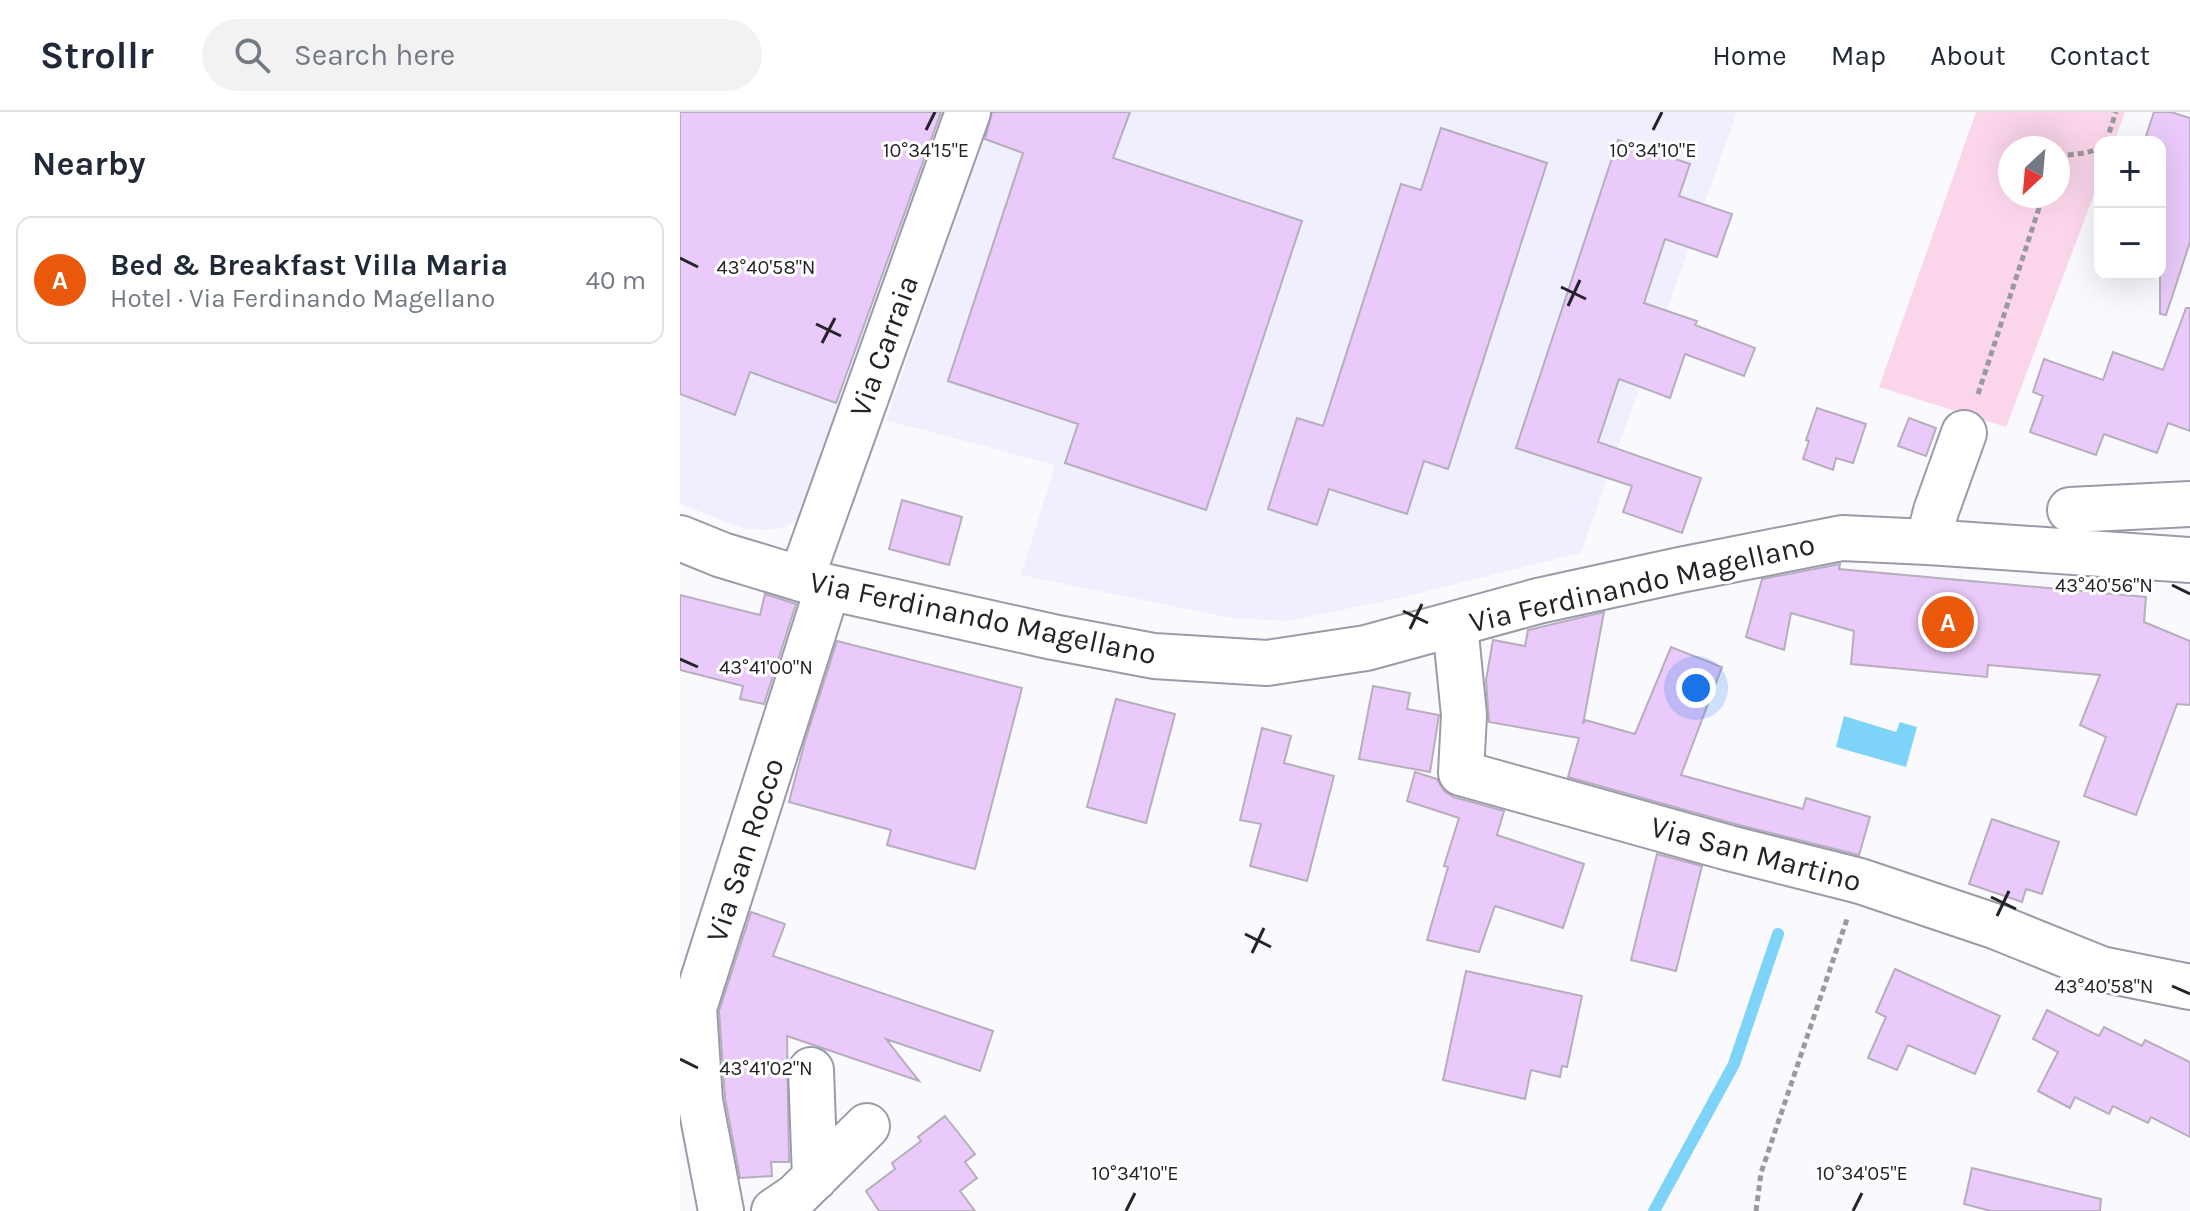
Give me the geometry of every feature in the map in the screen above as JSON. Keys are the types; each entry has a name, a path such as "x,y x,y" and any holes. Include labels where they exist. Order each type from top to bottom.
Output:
{"street":[{"name":"Via Carraia","path":"815,583 968,112"},
{"path":"1928,542 1964,433"},
{"path":"2070,510 2190,504"},
{"name":"Via Ferdinando Magellano","path":"680,538 722,555 815,583 1053,637 1154,656 1267,663 1366,648 1568,594 1842,538 2190,560"},
{"name":"Via San Rocco","path":"721,1211 700,1101 694,1008 815,583"},
{"name":"Via San Martino","path":"1455,625 1464,715 1461,773 1860,881 1997,927 2101,969 2190,987"},
{"path":"811,1070 815,1178"},
{"path":"774,1211 796,1196 867,1126"}],"path":[{"path":"2108,136 2116,112"},
{"path":"2070,153 2094,151"},
{"path":"1964,433 2039,208"},
{"path":"1756,1211 1761,1173 1860,881"}],"shaded area":[{"path":"680,112 949,112 797,520 784,528 745,529 680,504"},
{"path":"993,112 1737,112 1581,553 1404,597 1288,621 1230,618 1021,575 1055,465 886,420"},
{"path":"1976,112 2125,112 2116,136 2094,136 2094,195 2006,427 1879,387"}],"water":[{"path":"1844,716 1896,732 1900,722 1917,727 1906,767 1836,747"}],"building":[{"path":"680,112 941,112 836,403 750,372 735,415 680,394"},
{"path":"992,112 1130,112 1113,158 1302,221 1206,510 1065,463 1078,424 948,381 1023,153 985,139"},
{"path":"2154,112 2171,112 2190,118 2190,242 2166,315 2160,314 2160,280 2166,280 2166,136 2146,136"},
{"path":"1441,128 1547,163 1448,469 1424,461 1407,514 1329,489 1317,525 1268,509 1297,418 1323,426 1401,184 1421,190"},
{"path":"1618,140 1690,164 1679,196 1732,214 1717,257 1665,239 1644,303 1697,321 1695,325 1755,348 1744,376 1685,354 1670,398 1619,379 1598,442 1701,478 1682,533 1623,512 1632,486 1516,448"},
{"path":"2186,308 2190,308 2190,431 2168,423 2157,453 2104,434 2096,455 2030,432 2043,396 2033,392 2044,359 2103,380 2113,352 2163,370"},
{"path":"1817,408 1866,424 1853,463 1836,458 1833,470 1803,459"},
{"path":"1909,418 1936,428 1926,456 1898,446"},
{"path":"902,500 962,517 949,565 889,549"},
{"path":"1840,564 1839,569 2146,597 2144,622 2190,641 2190,705 2177,704 2136,815 2084,796 2106,737 2080,725 2100,675 1988,665 1987,677 1851,664 1854,631 1791,613 1784,650 1746,637 1762,579"},
{"path":"765,594 796,604 764,704 740,699 743,686 680,670 680,595 760,615"},
{"path":"1604,612 1583,724 1585,720 1635,734 1671,647 1722,667 1681,775 1803,809 1806,798 1870,817 1859,855 1568,777 1579,738 1489,722 1486,680 1493,640 1525,646 1528,630"},
{"path":"837,641 1022,688 975,869 887,845 891,830 789,802"},
{"path":"1373,686 1410,693 1407,709 1439,715 1430,772 1359,759"},
{"path":"1116,699 1175,714 1146,823 1087,807"},
{"path":"1262,728 1291,736 1284,763 1334,776 1307,881 1250,866 1261,824 1240,820"},
{"path":"1415,772 1437,779 1444,791 1454,797 1504,811 1497,835 1584,864 1563,928 1495,906 1479,952 1427,940 1459,818 1407,801"},
{"path":"1992,819 2059,842 2042,894 2026,889 2022,902 1969,884"},
{"path":"1657,854 1702,866 1676,971 1631,960"},
{"path":"751,912 785,924 773,956 993,1031 980,1071 886,1039 919,1081 787,1036 789,1162 771,1162 772,1176 740,1178 725,1098 719,1011"},
{"path":"1895,969 2000,1016 1975,1074 1908,1045 1897,1070 1868,1058 1886,1017 1876,1012"},
{"path":"1466,971 1582,996 1567,1067 1562,1066 1560,1077 1531,1070 1525,1099 1443,1080"},
{"path":"2047,1010 2099,1036 2104,1027 2142,1046 2145,1040 2190,1062 2190,1137 2151,1117 2148,1123 2113,1106 2109,1114 2075,1097 2070,1108 2038,1091 2058,1052 2033,1039"},
{"path":"945,1116 975,1154 965,1162 977,1178 960,1191 975,1211 879,1211 866,1191 895,1169 892,1163 921,1141 918,1137"},
{"path":"1972,1168 2101,1199 2100,1211 1991,1211 1964,1204"}],"waterway":[{"path":"1654,1211 1734,1064 1778,934"}],"place":[{"name":"Bed & Breakfast Villa Maria","path":"1948,622"}]}
